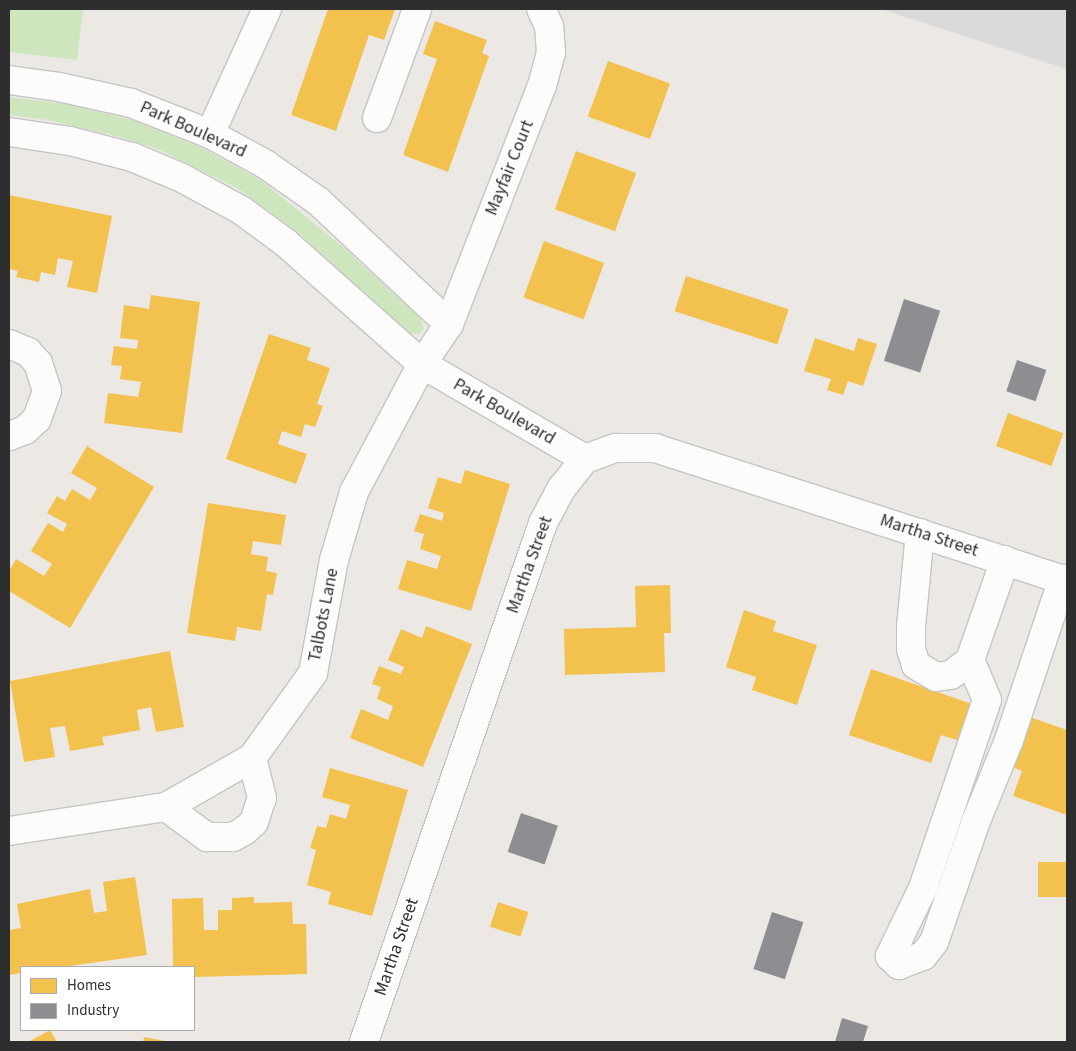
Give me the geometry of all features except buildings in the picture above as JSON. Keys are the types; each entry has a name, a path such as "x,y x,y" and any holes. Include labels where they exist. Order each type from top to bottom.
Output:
{"street":[{"path":"210,134 267,9"},
{"path":"376,118 417,9"},
{"name":"Mayfair Court","path":"449,324 542,86 551,52 549,26 541,9"},
{"name":"Park Boulevard","path":"9,80 59,87 131,103 210,134 265,164 318,201 449,324"},
{"name":"Park Boulevard","path":"9,132 70,141 132,157 182,178 241,210 286,243 422,364 585,459"},
{"path":"422,364 449,324"},
{"path":"9,344 28,352 38,363 47,392 37,420 25,430 9,436"},
{"name":"Talbots Lane","path":"9,831 166,807 252,758 313,674 334,560 354,492 422,364"},
{"name":"Martha Street","path":"364,1042 543,523 562,488 585,459 616,448 655,448 1065,580"},
{"path":"920,533 910,649 916,665 936,677 951,675 970,660 1004,560"},
{"path":"970,660 987,700 923,888 890,956 899,965 923,956 934,942 976,821 1009,740 1065,580"},
{"path":"166,807 207,837 233,837 244,831 254,822 262,798 252,758"}],"shaded area":[{"path":"880,9 1067,9 1067,69"}],"green space":[{"path":"9,9 83,9 77,60 9,52"},
{"path":"9,97 67,104 132,120 198,146 261,180 344,248 421,319 424,329 419,334 408,333 298,232 237,188 158,149 120,137 48,120 9,115"}]}
